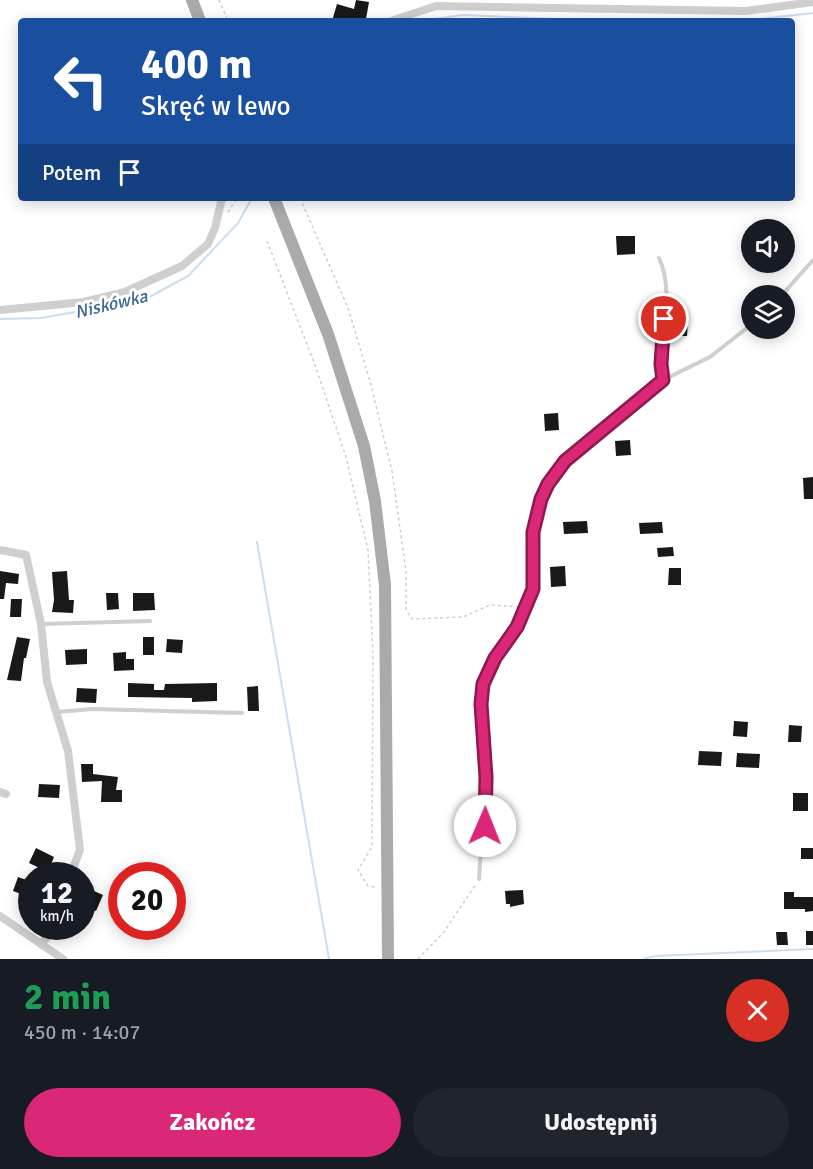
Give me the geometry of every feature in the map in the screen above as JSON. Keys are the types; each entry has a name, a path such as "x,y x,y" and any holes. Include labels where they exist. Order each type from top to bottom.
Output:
{"main road":[{"path":"192,0 199,18"},
{"path":"275,201 328,333 364,446 375,501 385,585 388,959"}],"street":[{"path":"400,18 436,6 746,11 813,2"},
{"path":"0,310 84,302 125,292 182,266 208,244 215,228 221,201"},
{"path":"0,550 26,555 41,624 47,682 68,751 80,850 75,862"},
{"path":"0,916 42,942 63,959"}],"lane":[{"path":"659,258 666,274 661,364 663,380"},
{"path":"791,285 813,260"},
{"path":"479,879 485,826 486,777 481,704 483,684 495,658 517,627 533,589 533,532 548,484 565,461 663,380 710,357 741,333"},
{"path":"41,624 150,621"},
{"path":"56,712 92,710 242,713"}],"path":[{"path":"219,0 227,18"},
{"path":"301,201 348,308 369,381 392,471 406,571 406,610 412,619 463,616 490,605 527,607"},
{"path":"267,241 315,365 346,457 368,550 373,655 372,847 358,870 368,886 388,888"},
{"path":"418,959 444,932 479,879"}],"building":[{"path":"356,0 369,2 366,18 333,18 337,4 354,9"},
{"path":"616,236 635,236 635,254 617,255"},
{"path":"674,321 688,322 687,336 674,336"},
{"path":"558,413 559,430 545,431 544,414"},
{"path":"630,440 631,455 616,456 615,441"},
{"path":"813,477 813,499 804,499 803,478"},
{"path":"587,521 588,533 564,534 563,522"},
{"path":"662,522 663,533 640,534 639,523"},
{"path":"673,547 674,556 658,557 657,548"},
{"path":"565,566 566,586 551,587 550,567"},
{"path":"669,568 681,568 681,585 668,585"},
{"path":"0,571 19,574 18,584 6,583 4,599 0,599"},
{"path":"67,571 69,600 74,600 73,613 52,612 54,600 52,572"},
{"path":"106,593 118,593 119,609 107,610"},
{"path":"133,593 154,593 155,610 133,611"},
{"path":"11,599 22,599 21,617 10,617"},
{"path":"17,637 30,639 26,658 24,658 21,681 7,680"},
{"path":"143,637 154,637 154,655 143,655"},
{"path":"167,639 183,640 182,653 166,652"},
{"path":"87,649 87,664 66,665 65,650"},
{"path":"126,652 126,659 134,659 134,670 114,671 113,653"},
{"path":"128,683 154,684 154,690 164,690 165,684 217,683 217,701 192,702 192,698 128,697"},
{"path":"258,686 259,711 248,711 247,687"},
{"path":"77,688 97,689 96,703 76,702"},
{"path":"734,721 748,722 747,737 733,736"},
{"path":"789,725 802,726 801,742 788,742"},
{"path":"699,751 722,752 721,766 698,765"},
{"path":"737,753 760,754 759,768 736,767"},
{"path":"81,764 93,764 93,774 118,777 116,790 122,790 122,802 101,802 102,781 82,782"},
{"path":"39,784 60,785 59,798 38,797"},
{"path":"793,793 808,793 808,811 793,811"},
{"path":"36,848 54,857 52,862 29,862"},
{"path":"801,848 813,848 813,859 801,859"},
{"path":"18,877 18,893 13,891"},
{"path":"523,890 524,904 510,907 510,904 506,904 505,891"},
{"path":"96,892 103,895 96,911"},
{"path":"784,892 794,892 794,897 813,897 813,911 784,909"},
{"path":"806,931 813,931 813,945 806,945"},
{"path":"776,932 787,932 788,945 777,945"}],"waterway":[{"name":"Niskówka","path":"768,18 813,13"},
{"name":"Niskówka","path":"441,18 463,15 532,18"},
{"name":"Niskówka","path":"0,319 41,318 144,300 188,276 238,223 250,201"},
{"path":"257,542 329,959"},
{"path":"644,959 655,956 813,949"}],"route":[{"path":"485,826 486,777 481,704 483,684 495,658 517,627 533,589 533,532 541,499 548,484 565,461 631,404 663,380 661,364 664,319"}]}
